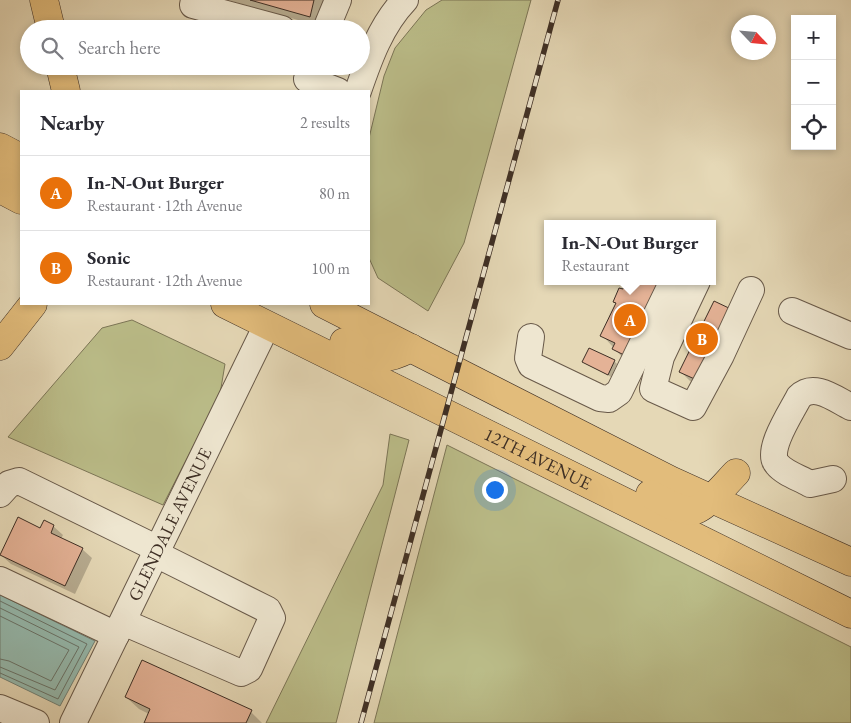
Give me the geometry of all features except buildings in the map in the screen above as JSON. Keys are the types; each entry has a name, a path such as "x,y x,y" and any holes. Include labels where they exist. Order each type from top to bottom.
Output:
{"main road":[{"path":"44,0 49,20"},
{"path":"62,75 66,90"},
{"path":"0,147 20,157"},
{"path":"0,172 20,182"},
{"path":"0,189 20,199"},
{"path":"0,346 32,305"},
{"name":"12TH AVENUE","path":"227,305 510,443 851,614"},
{"path":"326,305 710,499 851,562"},
{"path":"267,325 286,319 299,320 372,356 391,358 411,348"},
{"path":"510,443 532,442 553,448 679,508 692,512 700,508 736,473"}],"street":[{"path":"194,0 193,5 249,20"},
{"path":"330,20 338,0"},
{"path":"370,55 381,34 405,0"},
{"path":"309,75 307,79 335,90"},
{"path":"358,90 363,75"},
{"path":"531,337 528,358 531,365 600,398 609,399 622,386 671,285"},
{"path":"696,285 661,357 653,389 693,407 721,355 751,290"},
{"path":"792,311 851,336"},
{"name":"GLENDALE AVENUE","path":"73,723 267,325"},
{"path":"833,479 810,484 778,466 774,461 774,447 798,397 804,392 816,390 851,407"},
{"path":"0,494 9,484 19,481 268,610 272,618 249,669 241,673 119,629 0,580"},
{"path":"0,708 36,723"}],"green space":[{"path":"442,0 531,0 464,243 428,311 378,278 370,260 370,134 384,76 395,48 426,10"},
{"path":"132,320 225,364 220,394 163,505 8,437 102,328"},
{"path":"390,434 409,440 336,723 266,723 383,485"},
{"path":"447,445 851,647 851,723 374,723"}],"water":[{"path":"0,595 95,641 60,706 0,677"}],"railway":[{"path":"361,723 558,0"}],"place":[{"name":"In-N-Out Burger","path":"630,320"},
{"name":"Sonic","path":"702,339"}]}
